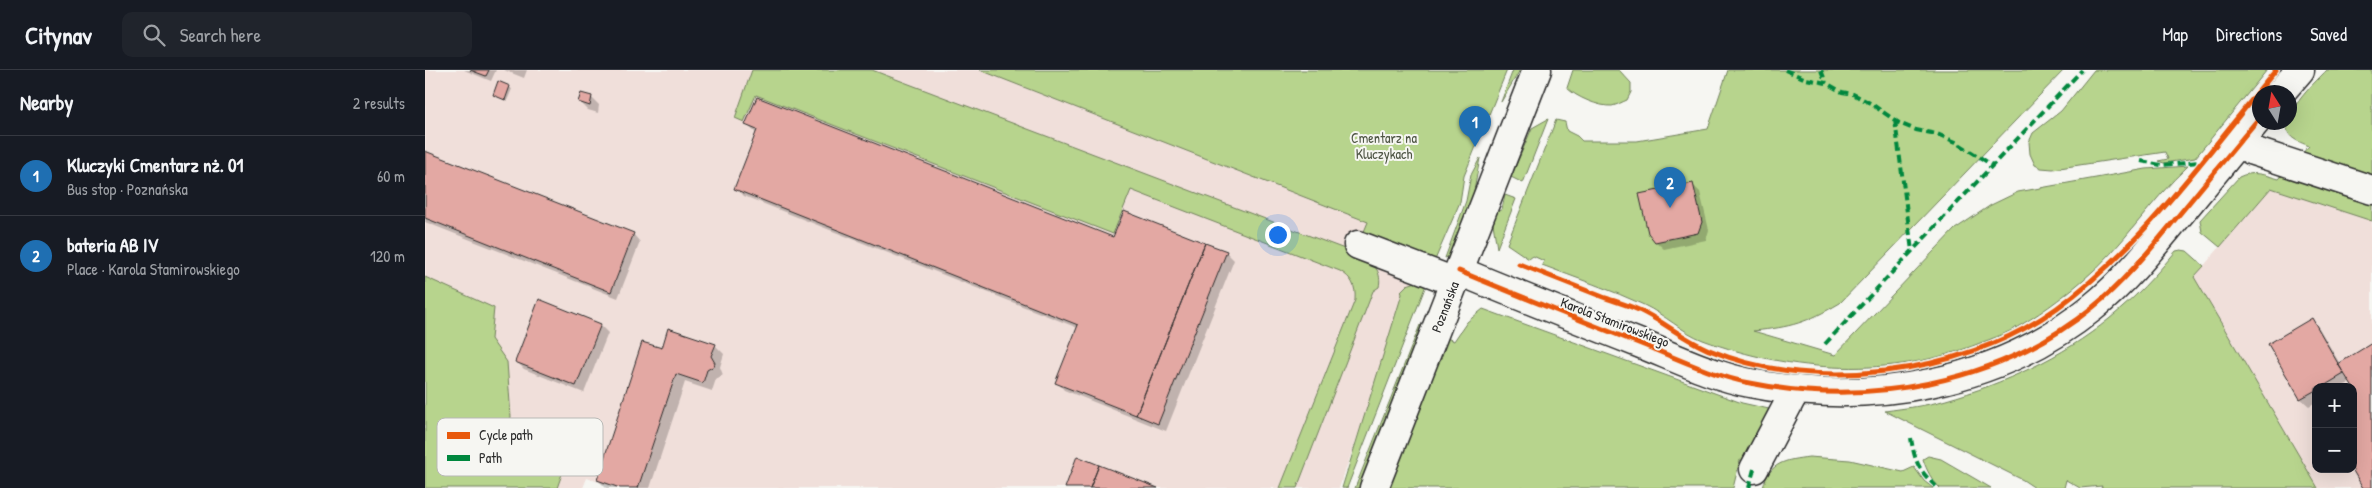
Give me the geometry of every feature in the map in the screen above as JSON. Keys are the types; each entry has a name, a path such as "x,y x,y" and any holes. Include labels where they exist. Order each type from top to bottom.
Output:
{"street":[{"name":"Poznańska","path":"1374,488 1537,70"},
{"path":"2287,85 2300,70"},
{"name":"Karola Stamirowskiego","path":"1358,245 1457,277 1748,383 1795,391 1873,392 1917,386 1964,374 1992,364 2047,339 2069,325 2115,287 2155,244 2252,127"},
{"path":"2239,143 2253,150 2372,190"},
{"path":"1754,469 1795,391"}],"shaded area":[{"path":"425,70 980,70 1369,222 1414,281 1339,488 617,488 587,478 583,488 497,488 493,476 603,476 603,418 471,418 425,291"},
{"path":"2271,188 2372,221 2372,488 2318,488 2194,277"}],"green space":[{"path":"752,70 872,70 1367,259 1377,269 1380,282 1379,287 1373,291 1297,488 1280,488 1355,300 1355,291 1352,283 1344,274 1131,190 1113,234 756,95 744,122 735,118"},
{"name":"Cmentarz na Kluczykach","path":"980,70 1507,70 1464,176 1460,202 1435,260 1363,234 1368,222"},
{"path":"1513,70 1520,70 1501,102"},
{"path":"1573,70 1619,70 1631,83 1631,92 1627,100 1612,106 1588,101 1567,88"},
{"path":"1728,70 2064,70 1840,303 1808,320 1778,328 1753,331 1835,355 1955,229 1991,205 2018,192 2146,169 2188,166 2161,194 2111,253 2083,280 2049,307 2012,330 1946,355 1877,367 1806,365 1737,351 1703,340 1688,333 1644,305 1542,265 1544,261 1533,256 1529,259 1507,244 1556,120 1565,122 1567,131 1582,141 1637,141 1708,129"},
{"path":"2094,70 2267,70 2255,85 2252,85 2252,88 2195,158 2164,163 2158,161 2168,159 2165,152 2053,169 2041,168 2035,165 2030,154 2029,142 2033,133 2061,111"},
{"path":"2327,70 2372,70 2372,221 2271,188 2220,247 2202,232 2200,220 2239,177 2254,174 2279,179 2309,146 2290,136 2288,130 2297,130 2297,104"},
{"path":"1548,119 1523,183 1511,177 1532,128"},
{"path":"1480,158 1472,202 1450,256 1445,258 1466,201 1471,175"},
{"path":"1505,195 1516,199 1497,248 1493,224 1496,213 1502,209"},
{"path":"2176,251 2187,251 2204,266 2194,277 2318,488 2101,488 2102,486 2080,488 2066,480 2064,488 2035,488 2023,480 1885,411 1946,400 1989,386 2032,368 2091,333 2144,286"},
{"path":"425,277 494,308 491,339 507,362 511,417 437,418 437,476 561,476 557,488 425,488"},
{"path":"1416,282 1426,285 1347,488 1342,488 1402,294 1401,291 1407,285"},
{"path":"1483,309 1742,403 1778,411 1751,464 1740,460 1733,488 1388,488 1447,338 1454,341 1467,322"},
{"path":"1420,325 1423,328 1360,488 1355,488"},
{"path":"1928,456 1941,459 1991,488 1940,488 1932,478 1923,459"},
{"path":"1809,457 1850,460 1903,472 1914,467 1924,481 1933,488 1763,488 1769,473 1774,468 1786,461"}],"building":[{"path":"470,70 489,70 486,76"},
{"path":"498,81 510,86 505,100 493,95"},
{"path":"581,93 592,96 590,106 578,102"},
{"path":"757,97 1113,237 1124,211 1205,243 1136,415 1055,383 1078,325 734,189 757,130 745,125"},
{"path":"425,151 634,233 611,292 425,218"},
{"path":"1693,183 1702,222 1698,233 1655,242 1648,233 1639,194"},
{"path":"1205,243 1227,251 1158,424 1136,415"},
{"path":"539,299 601,324 576,386 515,362"},
{"path":"2312,318 2344,374 2329,383 2312,383 2312,392 2300,399 2268,344"},
{"path":"668,328 716,344 711,356 715,363 714,366 707,370 703,383 676,374 638,488 620,488 597,480 598,476 603,476 603,462 642,342 662,348"},
{"path":"2372,343 2372,488 2363,488 2354,473 2357,473 2357,383 2350,383 2338,364"},
{"path":"1077,456 1099,465 1090,488 1065,488"},
{"path":"1099,465 1158,488 1090,488"}],"marked path":[{"path":"1785,70 1806,79 1826,83 1842,92 1853,94 1899,123 1916,130 1937,134 1956,142 1992,165"},
{"path":"1821,70 1826,83"},
{"path":"1825,344 2082,70"},
{"path":"1895,120 1912,251"},
{"path":"2141,161 2161,165 2200,162"},
{"path":"1911,438 1914,454 1919,466 1926,477 1938,488"},
{"path":"1749,488 1754,469"}],"cycle path":[{"path":"1519,264 1635,308 1703,347 1754,364 1797,372 1842,374 1885,371 1930,363 1975,350 2017,332 2057,308 2088,283 2118,256 2174,196 2276,70"},
{"path":"1459,271 1695,366 1736,380 1795,390 1840,392 1886,390 1931,383 1974,371 2016,355 2056,333 2093,307 2115,288 2145,255 2252,126"}],"place":[{"name":"Kluczyki Cmentarz nż. 01","path":"1475,147"},
{"name":"bateria AB IV","path":"1670,208"}]}
